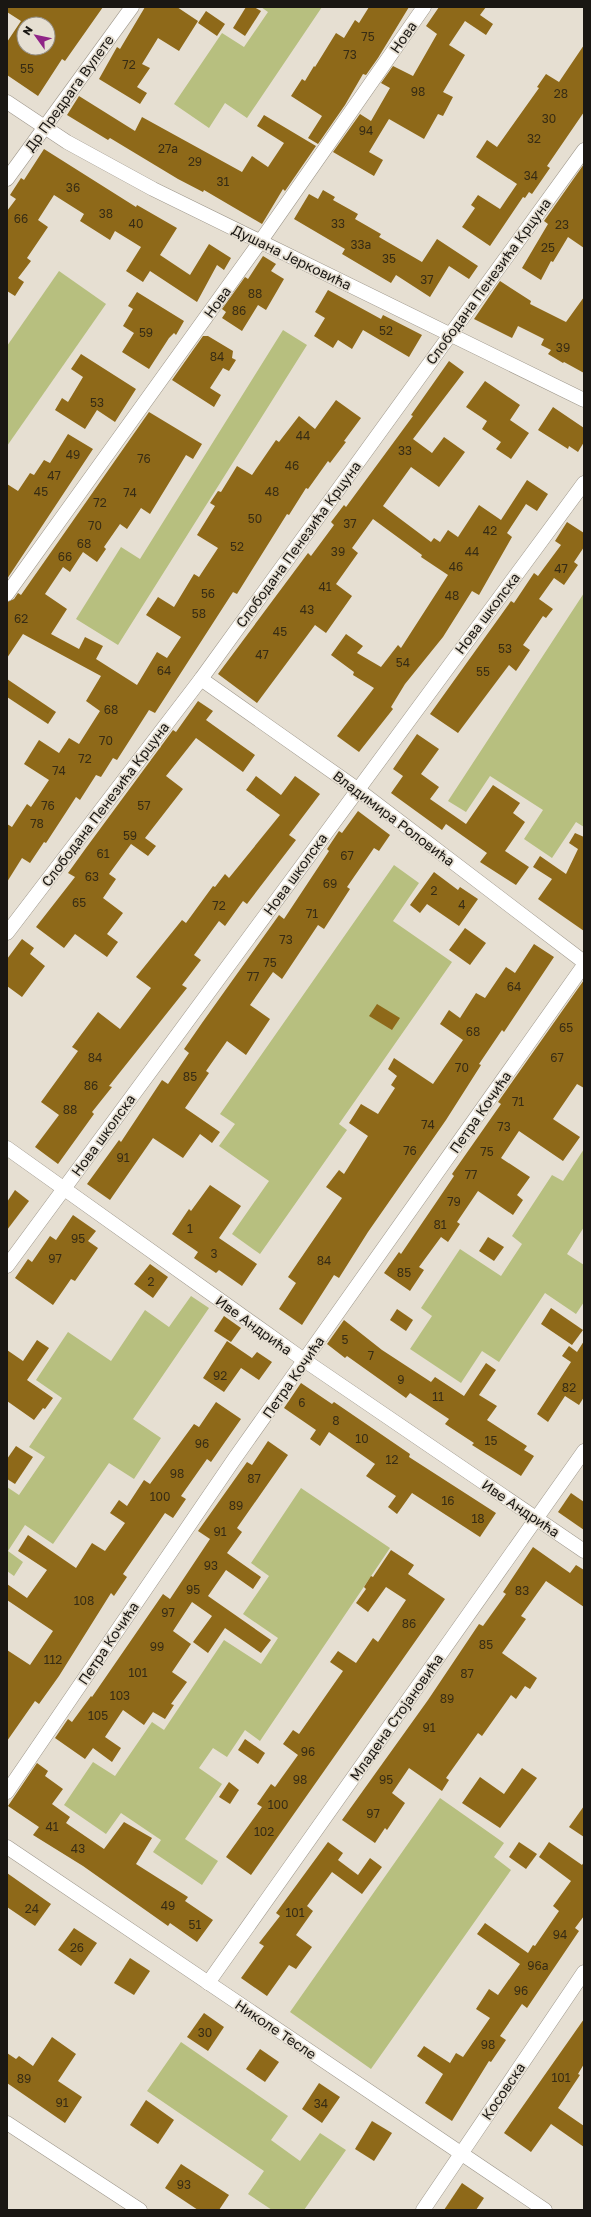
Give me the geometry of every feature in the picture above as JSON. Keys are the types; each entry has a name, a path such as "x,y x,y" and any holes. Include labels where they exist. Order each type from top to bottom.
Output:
{"street":[{"name":"Др Предрага Вулете","path":"7,180 132,7"},
{"name":"Нова","path":"7,594 260,242 424,7"},
{"name":"Душана Јерковића","path":"7,102 126,176 584,400"},
{"name":"Слободана Пенезића Крцуна","path":"7,933 201,679 584,150"},
{"name":"Нова школска","path":"7,1266 357,789 584,483"},
{"name":"Владимира Роловића","path":"201,679 357,789 584,962"},
{"name":"Петра Кочића","path":"7,1792 230,1465 584,965"},
{"name":"Иве Андрића","path":"7,1148 304,1360 584,1551"},
{"name":"Младена Стојановића","path":"208,1983 584,1451"},
{"name":"Николе Тесле","path":"7,1847 545,2210"},
{"name":"Косовска","path":"423,2210 460,2153 584,1972"},
{"path":"7,2123 140,2210"}],"green space":[{"path":"261,7 322,7 247,118 225,103 209,128 174,104 222,33 244,47 268,12"},
{"path":"59,271 106,304 7,446 7,346"},
{"path":"283,330 307,345 118,645 76,619 121,547 140,559"},
{"path":"584,593 584,827 576,822 552,858 524,839 543,810 490,776 466,812 448,801"},
{"path":"394,865 419,883 393,921 452,962 339,1124 347,1130 260,1254 232,1234 269,1181 219,1146 235,1124 220,1114"},
{"path":"584,1149 584,1227 567,1254 584,1265 584,1302 576,1314 545,1293 499,1362 482,1351 461,1383 410,1349 432,1316 421,1308 460,1249 501,1276 522,1244 512,1236 552,1175 563,1181"},
{"path":"191,1296 209,1308 133,1419 161,1438 134,1479 109,1463 53,1544 25,1525 8,1551 23,1562 14,1576 7,1571 7,1487 19,1495 45,1457 29,1447 62,1398 36,1380 68,1332 111,1361 145,1310 169,1327"},
{"path":"301,1488 390,1548 260,1741 245,1730 227,1757 213,1748 199,1768 222,1784 185,1839 218,1861 202,1885 153,1852 161,1840 121,1813 106,1834 64,1805 93,1762 115,1776 152,1722 164,1730 224,1640 261,1664 278,1638 243,1614 269,1576 251,1563"},
{"path":"440,1798 504,1843 494,1857 511,1870 371,2069 290,2012"},
{"path":"181,2042 288,2116 271,2140 300,2161 320,2133 346,2150 304,2210 272,2210 248,2194 264,2171 147,2091"}],"building":[{"path":"7,7 103,7 65,61 62,59 38,96 7,75 7,42 16,28 16,56 56,56 56,16 16,16 16,18 7,12"},
{"path":"145,7 177,7 198,21 179,51 158,38 142,64 150,68 137,87 147,93 140,104 99,79 117,47 120,49"},
{"path":"246,7 254,7 261,11 245,36 233,28"},
{"path":"369,7 409,7 378,58 366,75 363,74 345,105 318,144 308,138 322,116 291,96 302,79 305,81 314,66 315,67 336,33 344,38 355,20 359,23"},
{"path":"439,7 486,7 480,15 493,24 486,35 465,21 449,45 465,55 443,92 453,97 443,116 438,114 424,139 389,119 369,152 383,160 374,176 333,152 360,114 371,121 390,88 381,83 393,66 413,76 437,34 426,26"},
{"path":"206,11 225,24 217,36 198,23"},
{"path":"584,45 584,112 547,166 550,168 532,194 529,192 525,198 523,197 490,246 462,227 475,208 471,205 478,195 500,209 517,184 476,157 487,140 497,147 539,88 537,87 546,74 559,82"},
{"path":"79,96 135,131 142,117 242,172 252,156 268,167 284,143 257,126 264,115 316,146 285,191 283,189 262,224 204,190 203,192 178,179 110,138 108,140 67,115"},
{"path":"44,149 136,207 137,205 177,228 160,255 190,275 209,244 231,258 224,270 217,265 197,302 150,271 143,282 126,271 141,247 115,231 110,240 80,221 84,214 54,195 38,220 48,227 27,258 31,261 18,278 24,282 15,296 7,291 7,211 16,199 10,195 21,178 24,180"},
{"path":"584,164 584,248 568,237 553,262 551,261 541,280 522,268 548,224 544,221"},
{"path":"323,190 335,197 333,200 358,214 355,219 381,234 379,237 422,262 437,239 478,266 469,279 449,266 430,297 396,275 391,283 342,254 345,249 294,219 309,194 318,199"},
{"path":"263,256 276,264 271,271 284,279 266,310 258,305 242,331 222,318 226,312 222,309 245,277 248,279"},
{"path":"500,281 531,301 530,304 566,322 584,297 584,373 548,354 551,350 541,345 544,339 518,326 512,338 474,319"},
{"path":"328,290 381,319 383,315 422,335 409,357 363,330 352,349 338,340 333,348 314,336 325,318 315,312"},
{"path":"137,292 184,321 176,335 174,333 169,338 149,369 122,352 134,333 123,326 133,309 128,306"},
{"path":"203,336 208,336 233,351 232,358 236,360 229,371 223,368 210,388 221,395 214,407 172,380"},
{"path":"81,354 136,389 115,422 97,410 85,429 55,410 62,398 68,402 83,377 71,369"},
{"path":"449,361 464,372 413,439 432,453 444,437 465,452 439,487 411,467 383,506 431,542 434,538 440,542 448,530 458,537 479,505 501,520 527,480 548,494 537,511 526,504 507,533 512,537 479,595 472,591 443,637 405,684 391,707 393,709 359,752 337,736 374,688 353,675 354,672 331,655 346,634 363,646 357,653 381,667 398,645 401,648 448,575 421,557 422,555 373,519 352,548 358,553 336,584 352,596 326,633 315,625 257,703 218,674 308,553 311,556 334,525 331,522 344,505 346,507 413,416 411,415"},
{"path":"485,381 520,405 510,420 529,433 511,459 496,449 501,442 482,429 487,421 466,407"},
{"path":"336,400 361,418 344,441 346,442 330,463 328,461 308,489 306,488 289,515 287,514 237,594 233,592 155,713 149,710 117,760 113,758 101,777 96,775 80,800 76,797 46,843 44,842 30,863 22,858 7,882 7,824 12,827 27,804 31,807 49,780 24,764 39,740 59,753 69,738 79,744 100,711 86,701 101,676 23,634 7,658 7,602 14,599 18,593 21,595 149,412 202,444 193,459 186,455 150,514 141,508 127,529 120,524 104,547 106,549 97,562 83,552 70,572 63,567 45,594 67,609 51,634 79,649 85,637 103,646 96,659 137,685 157,652 167,658 181,637 146,615 158,597 174,607 194,574 199,577 218,548 197,535 215,506 210,503 218,491 221,492 237,466 252,475 276,440 279,442 299,416 315,429"},
{"path":"553,407 584,428 584,442 578,452 569,446 568,449 538,430"},
{"path":"68,434 93,449 7,579 7,484 18,491 30,473 34,475 44,460 50,463"},
{"path":"567,522 584,533 584,547 574,562 578,565 564,585 554,578 539,599 553,609 546,618 543,616 523,645 530,650 516,671 509,665 458,733 430,714 511,601 514,603 534,573 538,576 561,545 555,541"},
{"path":"7,679 56,712 48,724 7,697"},
{"path":"198,701 213,711 206,720 255,755 243,772 196,738 166,776 183,789 145,838 156,846 148,856 131,844 109,874 116,879 103,898 123,913 107,934 118,942 107,957 75,934 64,948 36,927 75,877 68,873 173,730 176,732"},
{"path":"417,734 439,749 421,774 439,787 430,799 466,824 493,785 520,803 513,813 525,822 505,851 529,867 516,885 480,862 487,853 446,824 442,830 391,793 403,776 393,769"},
{"path":"256,776 281,795 295,776 320,794 289,835 296,840 247,904 243,901 225,926 219,921 194,955 201,960 182,985 187,988 109,1086 112,1087 92,1112 94,1114 58,1164 35,1147 59,1115 41,1102 78,1051 72,1047 98,1012 120,1029 151,988 136,977 182,920 186,923 213,886 215,887 225,874 229,878 280,815 246,790"},
{"path":"358,811 390,835 379,851 374,848 347,887 350,889 324,929 318,925 282,979 273,972 250,1005 270,1019 246,1055 227,1041 206,1071 209,1073 185,1108 220,1132 212,1143 200,1134 183,1158 153,1138 110,1200 87,1184 119,1140 121,1142 162,1080 168,1084 189,1053 184,1049 202,1023 279,915 284,919 329,851 327,849 339,831 342,833"},
{"path":"575,833 584,837 584,931 538,899 552,879 533,867 540,856 566,874 578,849 569,843"},
{"path":"434,872 458,890 460,887 478,899 459,926 427,904 420,913 410,905"},
{"path":"465,928 486,943 470,965 449,950"},
{"path":"22,939 34,948 30,954 45,966 22,997 7,986 7,959"},
{"path":"534,944 554,957 504,1032 502,1030 479,1064 481,1065 446,1120 368,1232 339,1278 334,1275 302,1325 279,1309 296,1283 288,1277 342,1198 326,1187 339,1170 344,1174 368,1136 349,1123 361,1104 378,1114 395,1088 391,1085 397,1076 388,1069 394,1058 433,1084 463,1040 440,1024 449,1010 460,1018 476,993 485,998 506,967 515,973"},
{"path":"584,980 584,1088 577,1084 553,1119 580,1137 563,1161 519,1131 501,1158 530,1177 517,1195 523,1200 513,1215 478,1191 457,1222 460,1224 448,1242 441,1237 419,1267 424,1270 410,1291 384,1273 399,1252 401,1254 454,1176 452,1174 501,1104 498,1102"},
{"path":"377,1004 400,1018 392,1030 369,1016"},
{"path":"210,1185 241,1206 219,1238 257,1264 242,1286 219,1270 216,1273 194,1258 198,1252 172,1234 189,1209 191,1211"},
{"path":"15,1190 29,1201 7,1230 7,1202"},
{"path":"73,1215 96,1231 88,1241 98,1248 75,1281 71,1279 53,1305 15,1278 28,1259 32,1262 50,1236 56,1240"},
{"path":"488,1237 504,1247 494,1261 479,1251"},
{"path":"150,1264 168,1277 153,1298 134,1284"},
{"path":"551,1308 583,1330 572,1345 541,1324"},
{"path":"397,1309 413,1320 406,1331 390,1320"},
{"path":"224,1316 241,1328 231,1342 214,1331"},
{"path":"344,1320 382,1350 431,1382 435,1377 464,1396 486,1363 496,1370 479,1395 497,1406 487,1420 527,1446 524,1450 534,1456 521,1476 472,1445 474,1443 445,1424 449,1419 410,1393 406,1398 347,1356 345,1358 327,1344"},
{"path":"37,1340 49,1348 27,1380 53,1398 34,1420 7,1401 7,1350 23,1361"},
{"path":"227,1341 252,1358 257,1352 272,1362 259,1380 241,1368 224,1392 203,1378"},
{"path":"584,1341 584,1397 579,1405 565,1396 548,1422 537,1414 571,1362 562,1356 569,1346 577,1352"},
{"path":"301,1383 332,1404 334,1402 410,1454 409,1457 496,1513 480,1537 412,1493 397,1514 388,1507 396,1496 366,1476 375,1464 329,1432 320,1446 310,1439 316,1430 284,1408"},
{"path":"216,1402 241,1419 211,1462 207,1459 181,1496 186,1499 173,1518 165,1513 123,1574 127,1577 114,1596 111,1593 59,1676 39,1704 35,1701 7,1741 7,1650 30,1665 53,1631 7,1600 7,1584 27,1598 47,1570 18,1551 28,1535 76,1568 92,1543 105,1551 125,1523 110,1513 119,1500 127,1506 144,1480 150,1484 194,1424 199,1427"},
{"path":"268,1441 288,1455 237,1528 242,1532 227,1553 261,1577 253,1589 226,1570 208,1596 271,1640 261,1653 225,1628 208,1653 193,1642 212,1616 192,1602 173,1631 191,1644 172,1672 187,1682 171,1704 174,1705 165,1719 153,1712 144,1725 123,1710 105,1737 121,1748 112,1762 93,1748 85,1759 55,1738 68,1719 72,1722 91,1696 92,1697 163,1594 170,1599 210,1539 198,1531 247,1462 252,1465"},
{"path":"16,1446 33,1457 15,1484 7,1479 7,1459"},
{"path":"571,1493 584,1502 584,1530 558,1512"},
{"path":"533,1547 570,1573 576,1565 584,1570 584,1607 546,1581 521,1616 526,1619 502,1653 537,1678 530,1689 525,1686 516,1699 511,1695 482,1736 478,1733 446,1778 449,1780 442,1791 409,1768 392,1793 405,1803 387,1830 385,1828 375,1843 342,1820 428,1700 479,1624 483,1626 506,1594 503,1592"},
{"path":"391,1550 414,1565 408,1574 445,1599 251,1875 226,1857 262,1807 257,1804 271,1784 275,1787 298,1755 283,1744 293,1730 299,1734 343,1671 330,1662 338,1651 356,1663 373,1638 378,1642 406,1600 386,1587 368,1612 356,1603 366,1589 364,1587 371,1576 373,1577"},
{"path":"245,1739 265,1753 258,1764 238,1750"},
{"path":"37,1763 48,1771 45,1776 63,1789 52,1804 70,1817 66,1823 104,1849 124,1822 152,1838 136,1864 188,1897 185,1901 213,1920 197,1942 170,1923 168,1926 83,1866 33,1835 39,1827 8,1806"},
{"path":"522,1768 537,1778 500,1828 462,1803 480,1777 504,1794"},
{"path":"229,1782 239,1790 230,1804 219,1797"},
{"path":"584,1806 584,1837 569,1827"},
{"path":"328,1842 343,1853 338,1860 358,1875 370,1858 382,1867 362,1894 332,1872 307,1906 313,1911 296,1935 312,1947 296,1969 289,1965 267,1996 241,1978 264,1946 259,1943 280,1916 276,1913"},
{"path":"519,1842 537,1854 526,1869 509,1857"},
{"path":"549,1842 582,1865 584,1862 584,1916 575,1928 579,1931 527,2008 522,2004 500,2036 506,2040 491,2062 489,2061 452,2121 425,2103 443,2074 417,2056 424,2046 450,2063 456,2053 463,2057 490,2018 476,2009 489,1989 498,1995 520,1964 477,1934 485,1923 528,1953 533,1945 535,1946 559,1911 553,1906 571,1881 539,1857"},
{"path":"7,1873 51,1904 35,1926 7,1907"},
{"path":"74,1928 97,1943 81,1966 58,1950"},
{"path":"130,1958 150,1971 134,1995 114,1983"},
{"path":"204,2013 224,2027 208,2051 187,2037"},
{"path":"584,2019 584,2064 578,2074 580,2075 558,2108 584,2126 584,2147 551,2124 531,2152 504,2133"},
{"path":"52,2037 76,2054 58,2081 82,2097 65,2123 7,2083 7,2053 16,2059 19,2056 33,2066"},
{"path":"260,2049 279,2062 265,2082 246,2069"},
{"path":"319,2083 340,2097 322,2123 302,2109"},
{"path":"146,2100 174,2120 158,2144 130,2125"},
{"path":"372,2121 392,2133 374,2161 355,2149"},
{"path":"181,2164 229,2195 219,2210 198,2210 165,2188"},
{"path":"462,2183 484,2198 476,2210 444,2210"}]}
